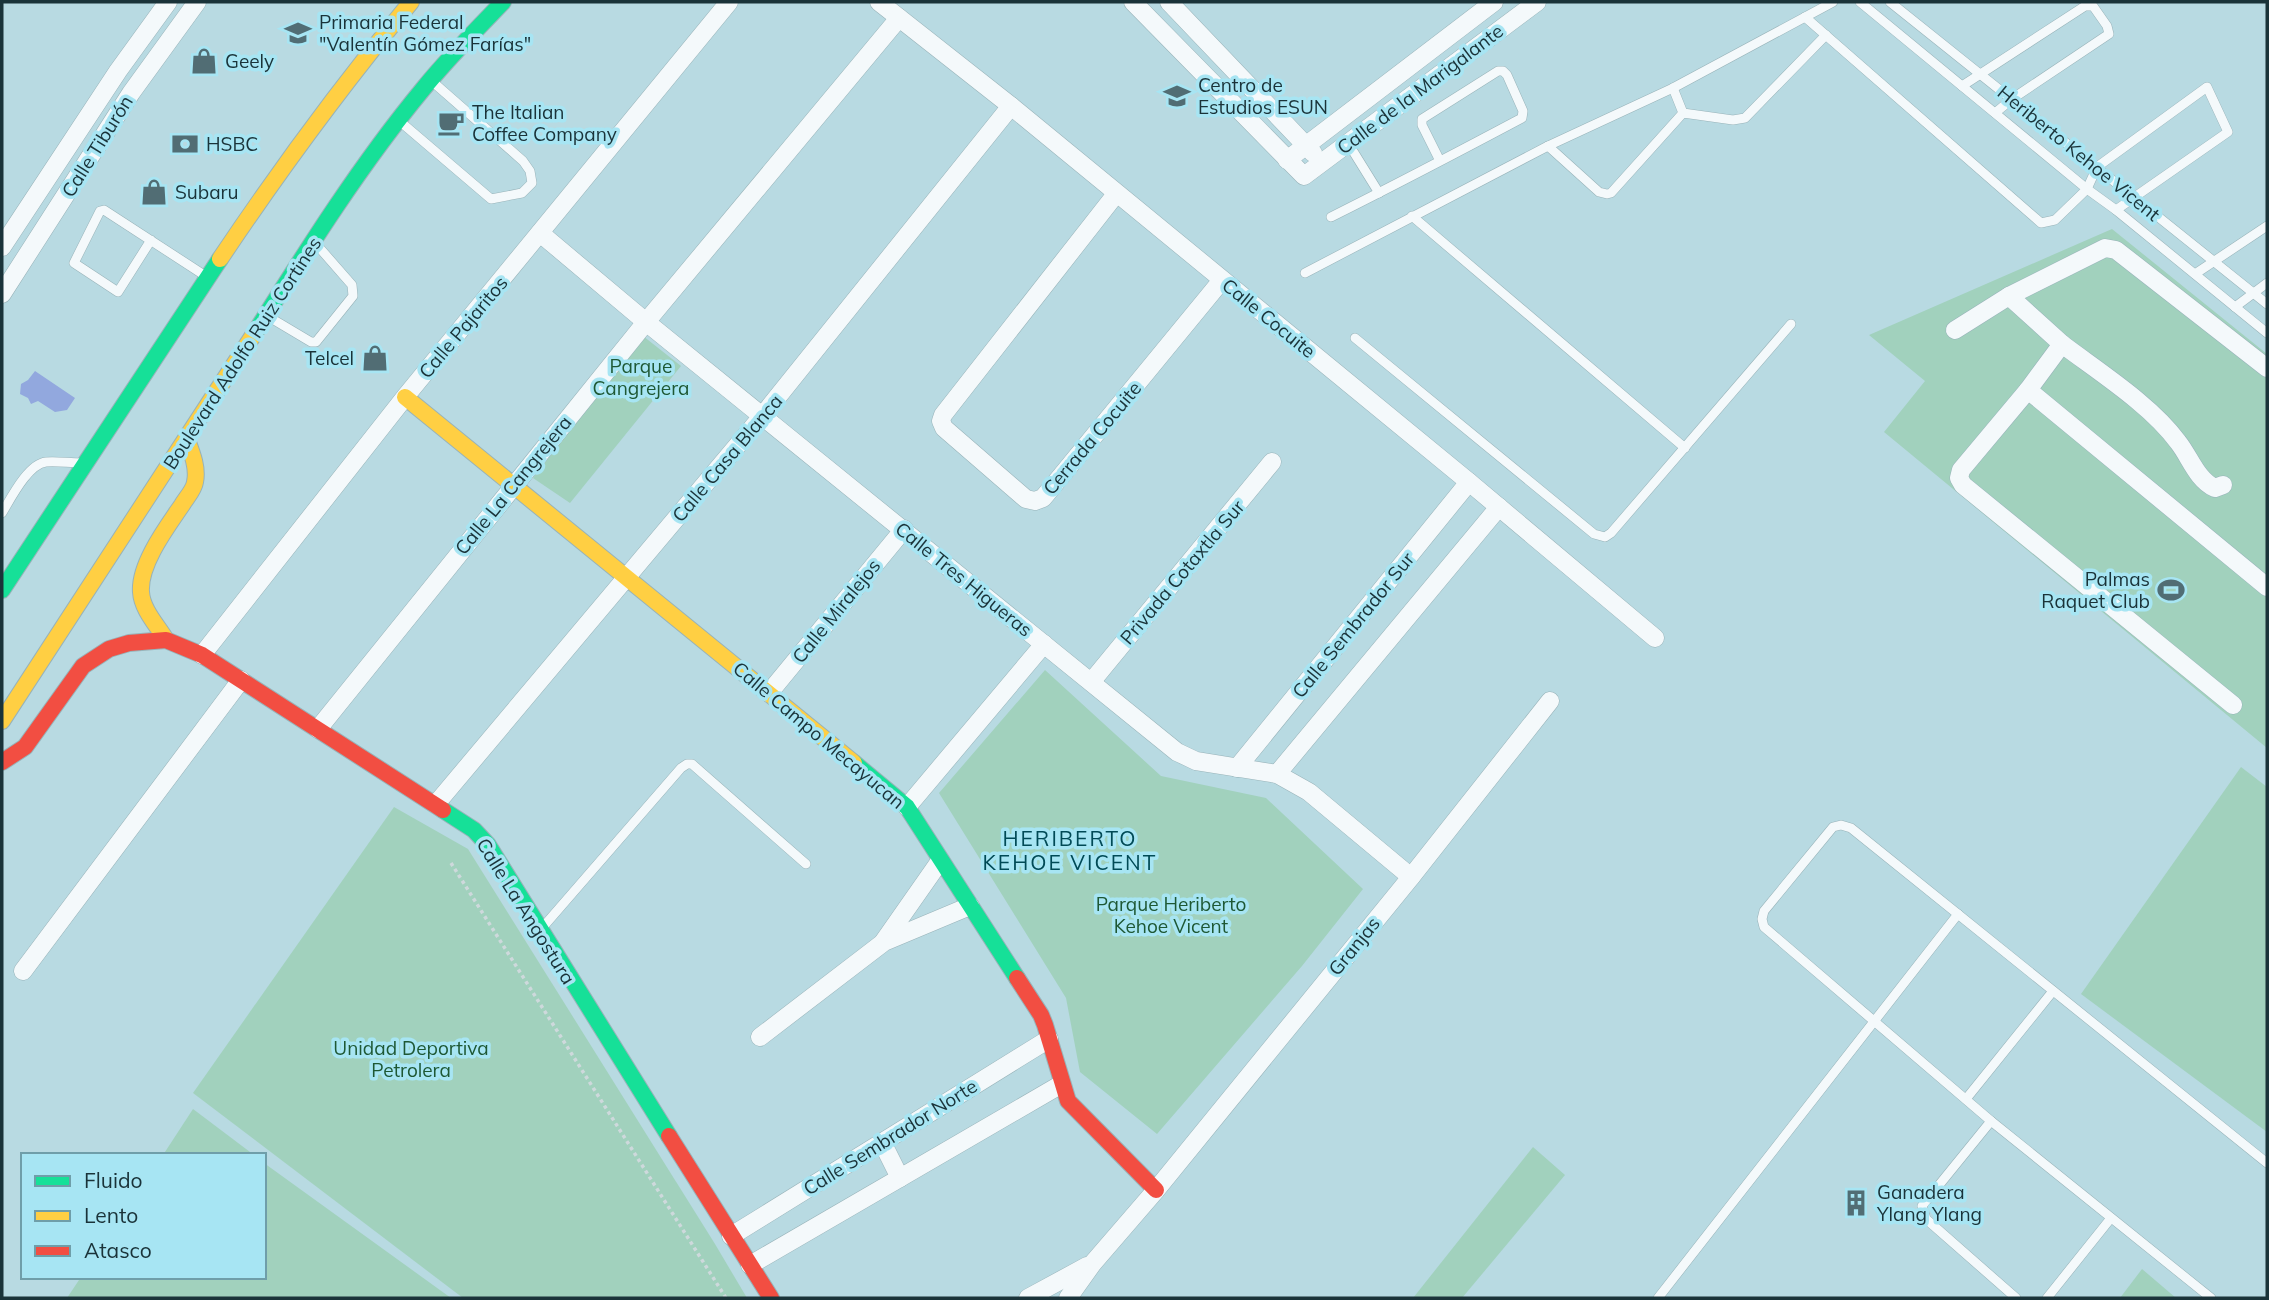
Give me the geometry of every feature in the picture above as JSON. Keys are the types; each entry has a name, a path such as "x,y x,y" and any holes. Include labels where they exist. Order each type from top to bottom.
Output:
{"street":[{"name":"Calle Tiburón","path":"2,247 118,71 168,2"},
{"name":"Calle Tiburón","path":"2,294 131,93 197,2"},
{"path":"2,590 257,204 411,2"},
{"name":"Boulevard Adolfo Ruiz Cortines","path":"2,721 314,241 399,120 503,2"},
{"name":"Calle Pajaritos","path":"202,655 405,397 729,2"},
{"name":"Calle Cocuite","path":"879,2 1011,106 1655,638"},
{"path":"1133,2 1287,160"},
{"path":"1169,2 1323,162"},
{"name":"Calle de la Marigalante","path":"1494,2 1287,160 1304,176 1537,2"},
{"name":"Calle La Cangrejera","path":"318,729 512,485 899,18"},
{"name":"Calle Casa Blanca","path":"436,804 763,415 1011,106"},
{"name":"Cerrada Cocuite","path":"1116,194 941,421 944,428 1026,499 1035,501 1043,498 1222,280"},
{"name":"Calle Tres Higueras","path":"540,233 646,322 1187,758 1277,774 1309,792 1411,877"},
{"path":"1955,330 2009,296 2105,248 2116,250 2267,369"},
{"path":"2009,296 2062,344 2152,414 2177,440 2205,484 2215,488 2223,485"},
{"path":"2062,344 2028,390 1961,470 1959,478 1963,485 2233,705"},
{"path":"2028,390 2267,587"},
{"name":"Calle Campo Mecayucan","path":"405,397 907,807 1041,1015 1060,1085 1068,1101 1075,1111 1156,1189"},
{"path":"166,640 144,604 141,591 143,575 150,558 195,485 195,459 187,440"},
{"name":"Privada Cotaxtla Sur","path":"1092,681 1272,462"},
{"name":"Calle Sembrador Sur","path":"1237,768 1469,482"},
{"name":"Calle Sembrador Sur","path":"1277,774 1499,507"},
{"name":"Calle Miralejos","path":"769,693 904,529"},
{"name":"Calle La Angostura","path":"2,762 25,747 83,666 95,656 129,643 166,640 202,655 436,804 482,837 771,1298"},
{"path":"907,807 1044,644"},
{"path":"23,971 241,680"},
{"name":"Granjas","path":"1068,1298 1093,1263 1411,877 1549,701"},
{"path":"884,942 940,860"},
{"path":"760,1037 884,942 970,906"},
{"name":"Calle Sembrador Norte","path":"731,1236 1049,1039"},
{"name":"Calle Sembrador Norte","path":"750,1265 1060,1085"},
{"path":"882,1142 900,1178"},
{"path":"1028,1298 1093,1263"}],"lane":[{"path":"1305,273 1548,146 1673,88 1832,2"},
{"path":"1860,2 2267,333"},
{"name":"Heriberto Kehoe Vicent","path":"1890,2 2267,304"},
{"path":"1962,86 2085,6 2093,6 2107,26 2109,34 1995,113"},
{"path":"1805,17 2042,223 2055,220 2087,189 2097,167 2207,87 2228,132 2116,210"},
{"path":"1684,113 1733,120 1745,118 1826,35"},
{"path":"1331,217 1379,193 1522,118 1523,111 1503,71 1498,71 1422,119 1440,161"},
{"path":"399,120 491,199 522,193 532,183 530,171 523,161 431,81"},
{"path":"1673,88 1684,113"},
{"path":"1548,146 1599,192 1607,194 1611,193 1684,113"},
{"path":"1348,143 1379,193"},
{"path":"150,240 118,292 74,263 102,210 150,240 208,278"},
{"path":"1412,216 1685,448"},
{"path":"2195,274 2267,226"},
{"path":"266,315 311,342 316,342 353,296 352,285 314,241"},
{"path":"2235,307 2267,283"},
{"path":"1355,338 1600,537 1611,533 1791,324"},
{"path":"2,513 31,469 39,464 86,463"},
{"path":"540,931 687,764 692,764 806,864"},
{"path":"2211,1298 1991,1121 1764,927 1764,911 1833,827 1841,825 1851,828 2267,1163"},
{"path":"1658,1298 1958,914"},
{"path":"1966,1099 2053,990"},
{"path":"1991,1121 1922,1206 1922,1213 2016,1298"},
{"path":"2048,1298 2111,1218"}],"path":[{"path":"451,863 726,1298"}],"green space":[{"name":"Palmas Raquet Club","path":"2112,229 2267,354 2267,748 1884,432 1925,381 1869,335"},
{"name":"Parque Cangrejera","path":"643,336 681,366 570,503 533,478"},
{"name":"Parque Heriberto Kehoe Vicent","path":"1045,670 1161,776 1266,798 1363,889 1302,966 1157,1134 1080,1072 1066,998 939,793"},
{"path":"2241,767 2267,787 2267,1132 2081,994"},
{"name":"Unidad Deportiva Petrolera","path":"394,807 468,849 747,1298 463,1298 193,1093"},
{"path":"193,1109 251,1153 164,1153"},
{"path":"1533,1147 1565,1175 1462,1298 1413,1298"},
{"path":"266,1164 451,1298 67,1298 80,1279 266,1279"},
{"path":"2142,1269 2176,1298 2120,1298"}],"water":[{"path":"35,371 75,398 67,410 55,412 38,401 31,404 28,398 20,394 21,384"}],"traffic: fast":[{"path":"256,331 315,238 378,147 462,44 503,2"},
{"path":"2,590 220,259"},
{"path":"854,763 907,807 1017,978"},
{"path":"443,810 474,830 488,845 669,1136"}],"traffic: slow":[{"path":"220,259 312,128 411,2"},
{"path":"2,721 256,331"},
{"path":"405,397 854,763"},
{"path":"166,640 144,605 142,581 155,546 194,485 195,466 187,440"}],"traffic: jam":[{"path":"2,762 25,747 83,666 109,649 129,643 166,640 202,655 443,810"},
{"path":"1017,978 1041,1015 1068,1101 1156,1190"},
{"path":"669,1136 771,1298"}],"place":[{"name":"Primaria Federal \"Valentín Gómez Farías\"","path":"298,33"},
{"name":"Geely","path":"204,61"},
{"name":"Centro de Estudios ESUN","path":"1177,96"},
{"name":"The Italian Coffee Company","path":"451,123"},
{"name":"HSBC","path":"185,144"},
{"name":"Subaru","path":"154,192"},
{"name":"Telcel","path":"375,358"},
{"name":"Palmas Raquet Club","path":"2171,590"},
{"name":"Ganadera Ylang Ylang","path":"1856,1203"}],"district":[{"name":"HERIBERTO KEHOE VICENT","path":"1070,850"}]}
